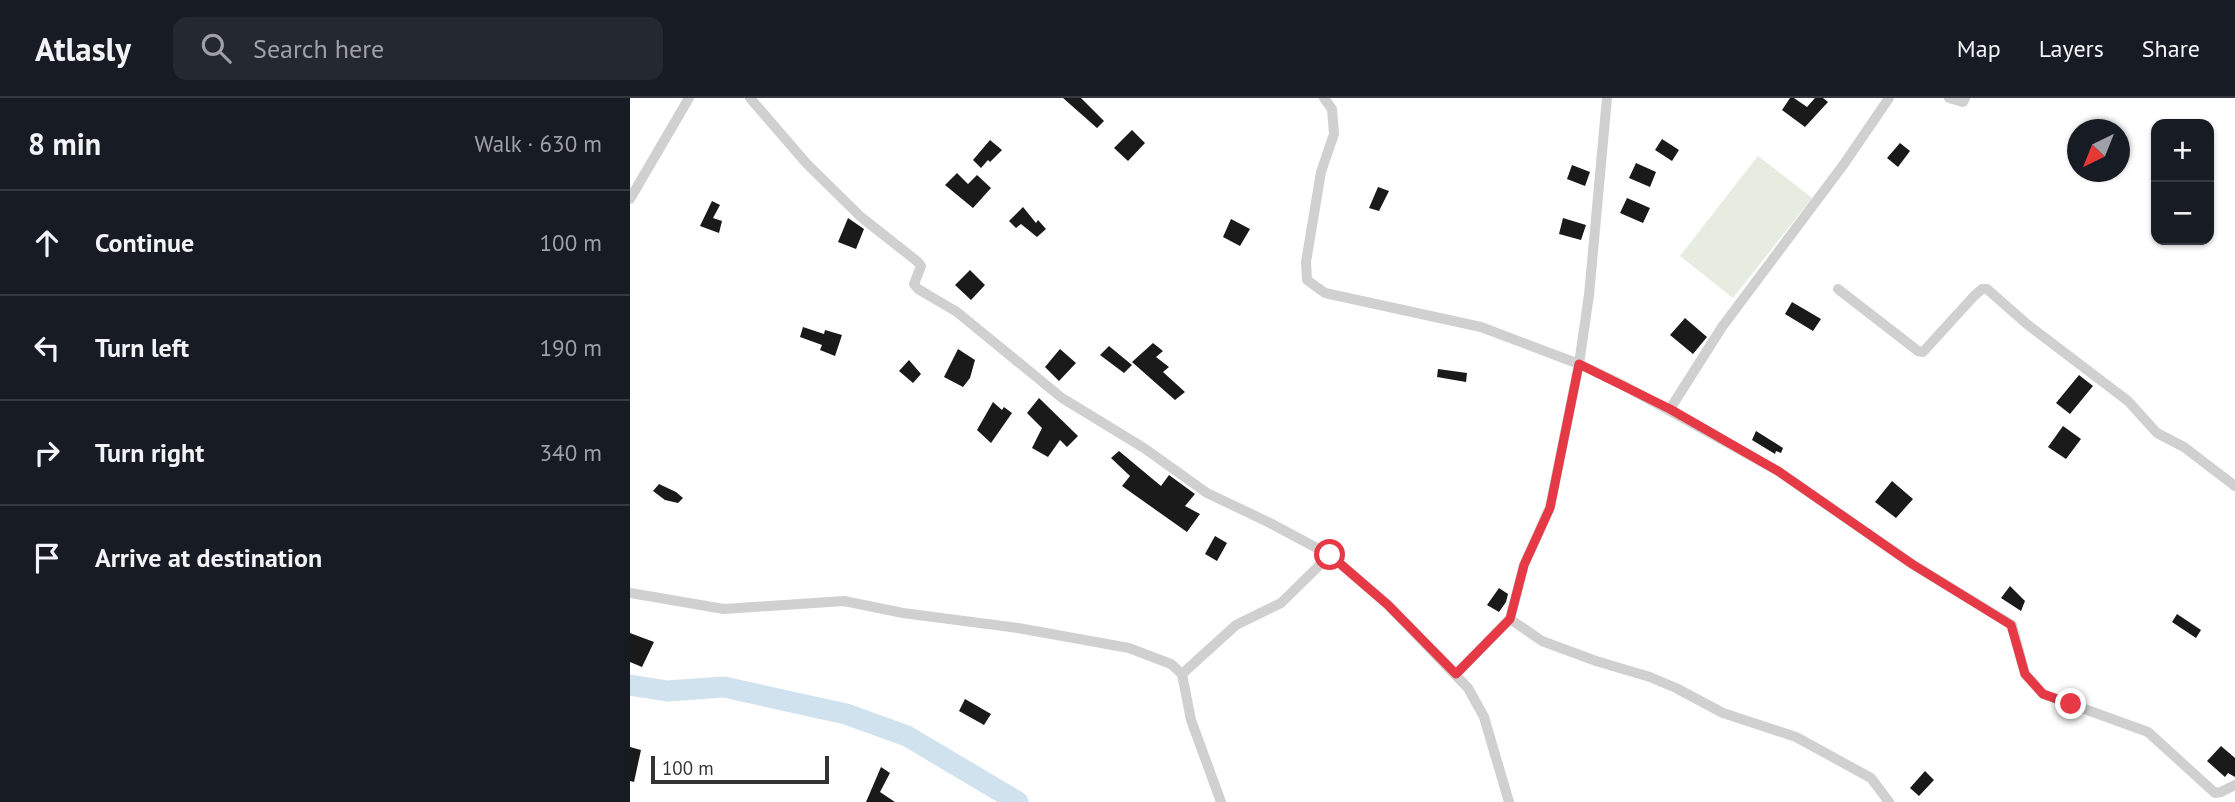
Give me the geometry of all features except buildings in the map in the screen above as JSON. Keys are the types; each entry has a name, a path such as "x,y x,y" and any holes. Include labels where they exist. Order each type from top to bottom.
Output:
{"street":[{"path":"630,199 689,98"},
{"path":"750,98 807,164 861,217 918,262 921,266 914,284 918,289 957,312 1062,398 1144,448 1207,493 1330,555 1388,605 1468,688 1485,716 1509,802"},
{"path":"1324,98 1332,109 1335,134 1321,172 1306,262 1307,280 1325,293 1481,327 1579,364 1670,409 1778,471 1912,564 2011,625 2025,674 2043,694 2148,732 2215,793 2235,785"},
{"path":"1456,674 1510,619 1524,565 1550,508 1579,364 1589,295 1607,98"},
{"path":"1670,409 1722,327 1844,164 1889,98"},
{"path":"1949,98 1963,102 1965,98"},
{"path":"1838,289 1923,352 1974,296 1982,289 1987,289 2028,325 2128,401 2157,433 2183,447 2235,486"},
{"path":"1182,674 1236,625 1281,603 1330,555"},
{"path":"630,593 724,609 845,601 903,614 1018,628 1129,648 1171,664 1182,674 1191,720 1221,802"},
{"path":"1510,619 1542,641 1650,677 1723,713 1796,737 1871,778 1889,802"}],"shaded area":[{"path":"1758,156 1812,198 1733,298 1680,256"}],"waterway":[{"path":"630,685 667,691 724,687 846,714 907,736 1018,802"}],"route":[{"path":"1330,555 1388,605 1456,674 1510,619 1524,565 1550,508 1579,364 1670,409 1778,471 1912,564 1955,592 1984,606 2011,625 2025,674 2043,694 2071,704"}]}
